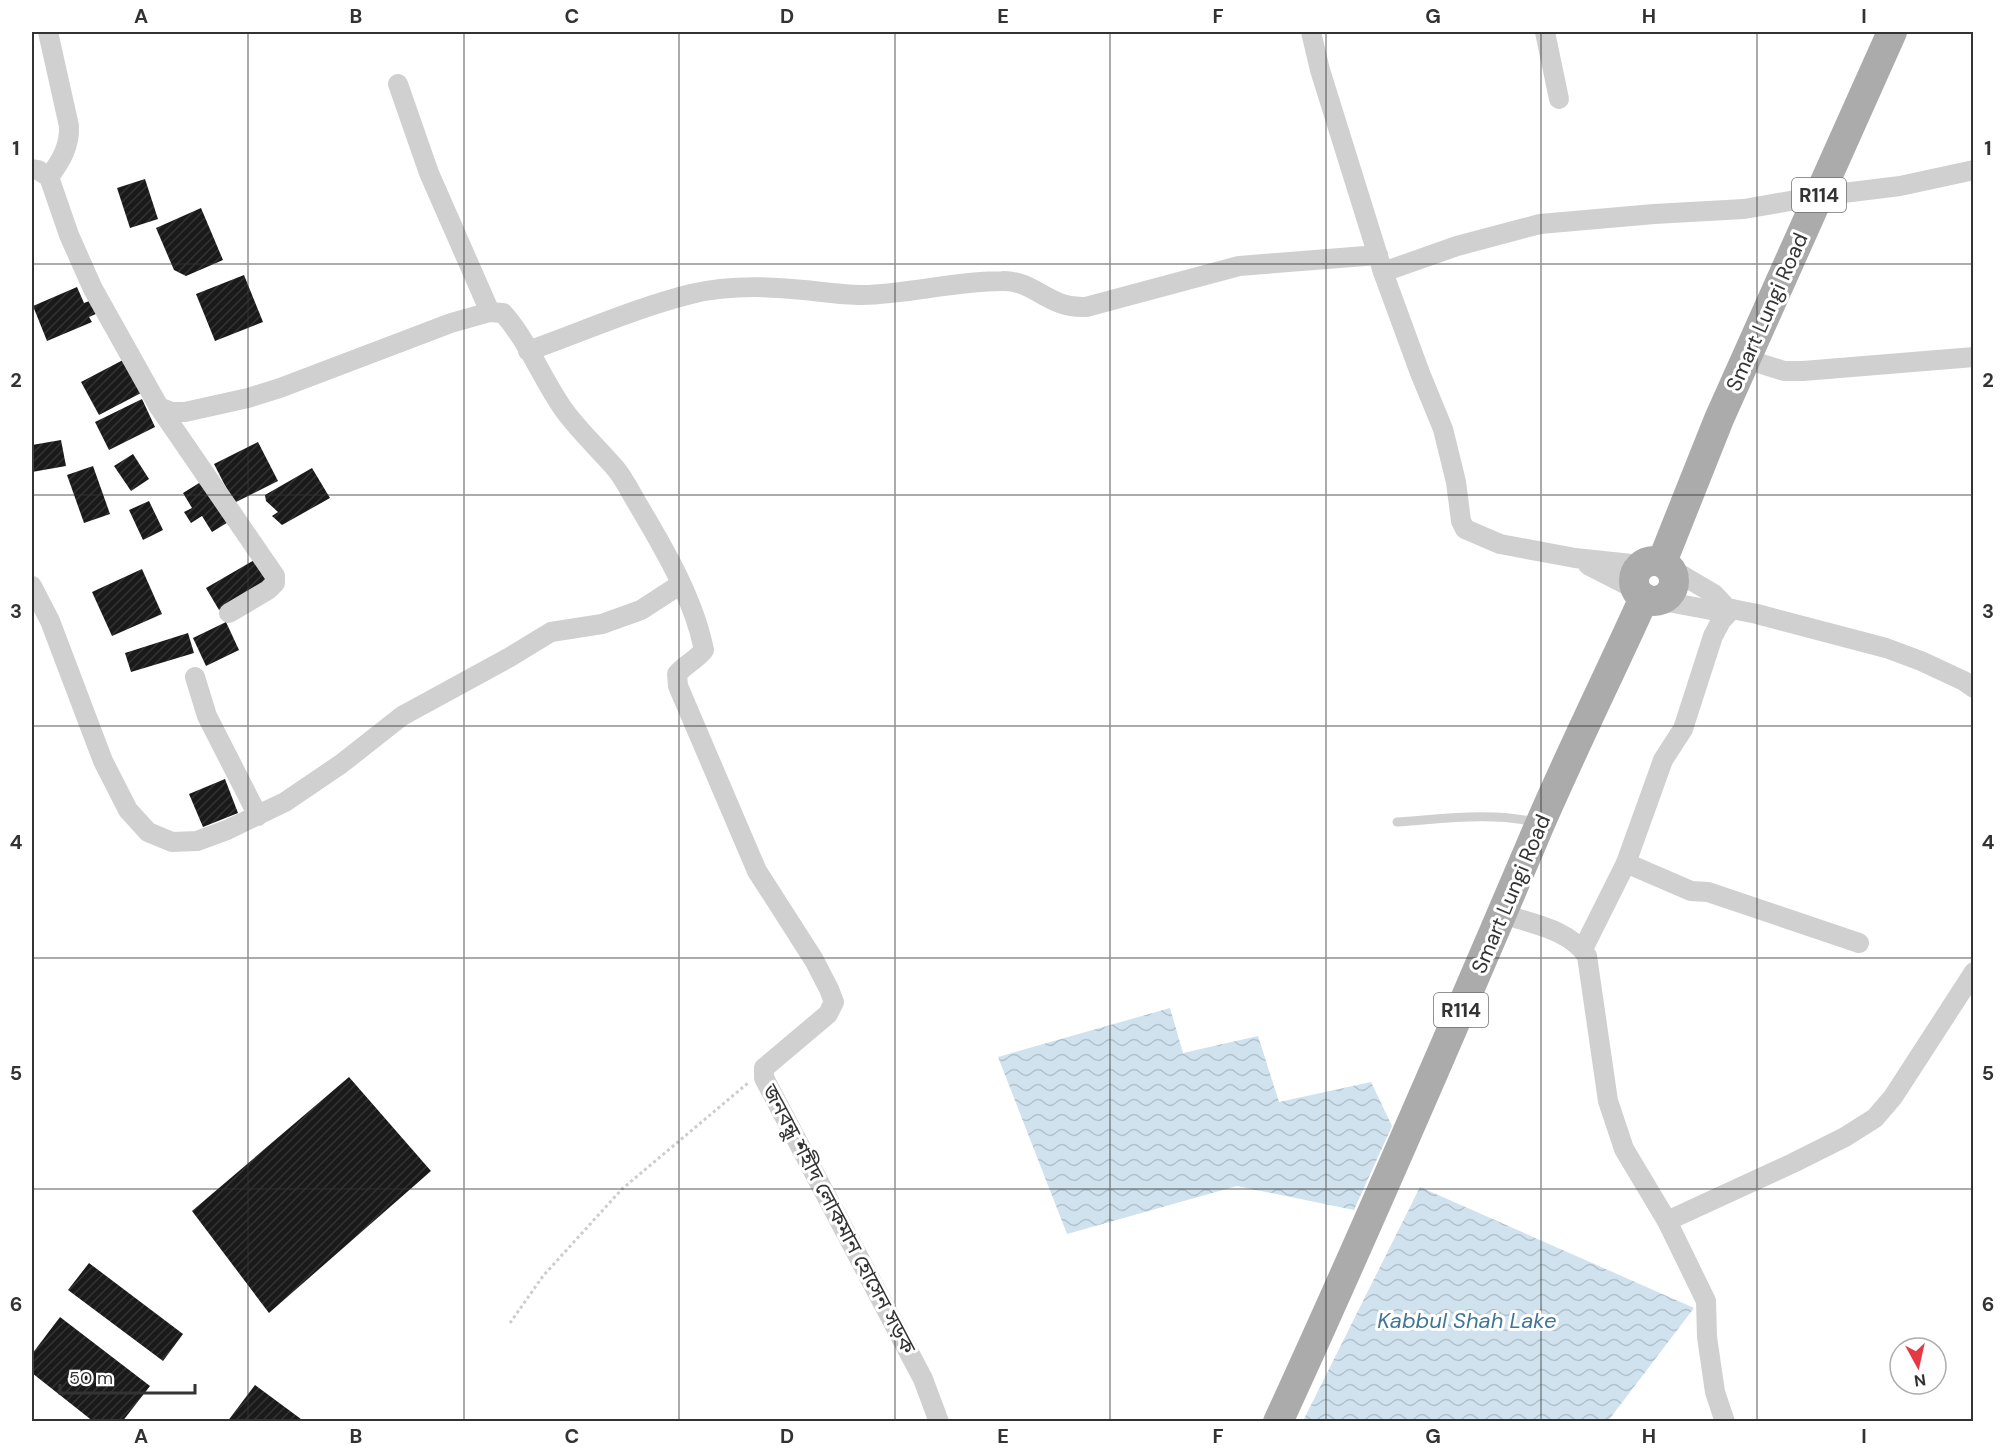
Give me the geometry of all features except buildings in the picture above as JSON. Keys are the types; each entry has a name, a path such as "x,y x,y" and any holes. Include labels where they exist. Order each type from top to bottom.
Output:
{"main road":[{"name":"Smart Lungi Road","path":"1278,1422 1338,1292 1541,823 1652,580 1746,360 1892,32"}],"street":[{"path":"48,32 70,138 62,160 40,173 93,289 159,407 275,576 275,583 268,590 228,613"},
{"path":"1311,32 1320,70 1381,264 1419,373 1443,429 1456,482 1461,521 1465,529 1500,544 1575,558 1652,580 1714,594 1730,609"},
{"path":"1545,32 1559,99"},
{"path":"159,407 172,412 185,412 248,398 441,327 490,312 429,173 398,84"},
{"path":"528,351 626,315 692,294 740,287 860,295 890,294 921,288 1004,280 1023,283 1053,302 1065,306 1086,307 1239,266 1381,264 1540,224 1744,208 1900,186 1974,170"},
{"name":"জনবন্ধু শহীদ লোকমান হোসেন সড়ক","path":"490,312 503,313 512,322 566,411 618,471 681,584 700,632 704,650 698,658 684,666 677,674 678,686 757,871 814,960 830,989 834,1002 831,1011 764,1068 767,1086 923,1378 939,1422"},
{"path":"1746,360 1784,371 1803,371 1974,357"},
{"path":"1652,580 1711,610 1730,609 1757,614 1886,648 1921,661 1974,688"},
{"path":"32,586 50,621 103,760 128,810 148,832 172,842 197,841 227,831 285,802 341,764 402,716 510,657 550,632 602,624 641,610 681,584"},
{"path":"1583,949 1626,863 1663,759 1683,729 1713,636 1730,609"},
{"path":"195,677 207,716 258,816"},
{"path":"1626,863 1691,891 1708,892 1859,943"},
{"path":"1503,914 1570,938 1583,949 1590,963 1608,1101 1624,1149 1667,1221 1706,1301 1707,1337 1715,1392 1725,1422"},
{"path":"1667,1221 1793,1163 1845,1137 1875,1118 1893,1097 1974,972"}],"lane":[{"path":"1397,822 1486,817 1517,818 1541,823"}],"path":[{"path":"510,1323 543,1276 622,1189 763,1072"}],"water":[{"path":"1170,1008 1183,1053 1258,1036 1279,1102 1371,1082 1392,1126 1354,1210 1237,1186 1067,1234 998,1057"},
{"name":"Kabbul Shah Lake","path":"1420,1187 1694,1308 1608,1421 1303,1421"}]}
